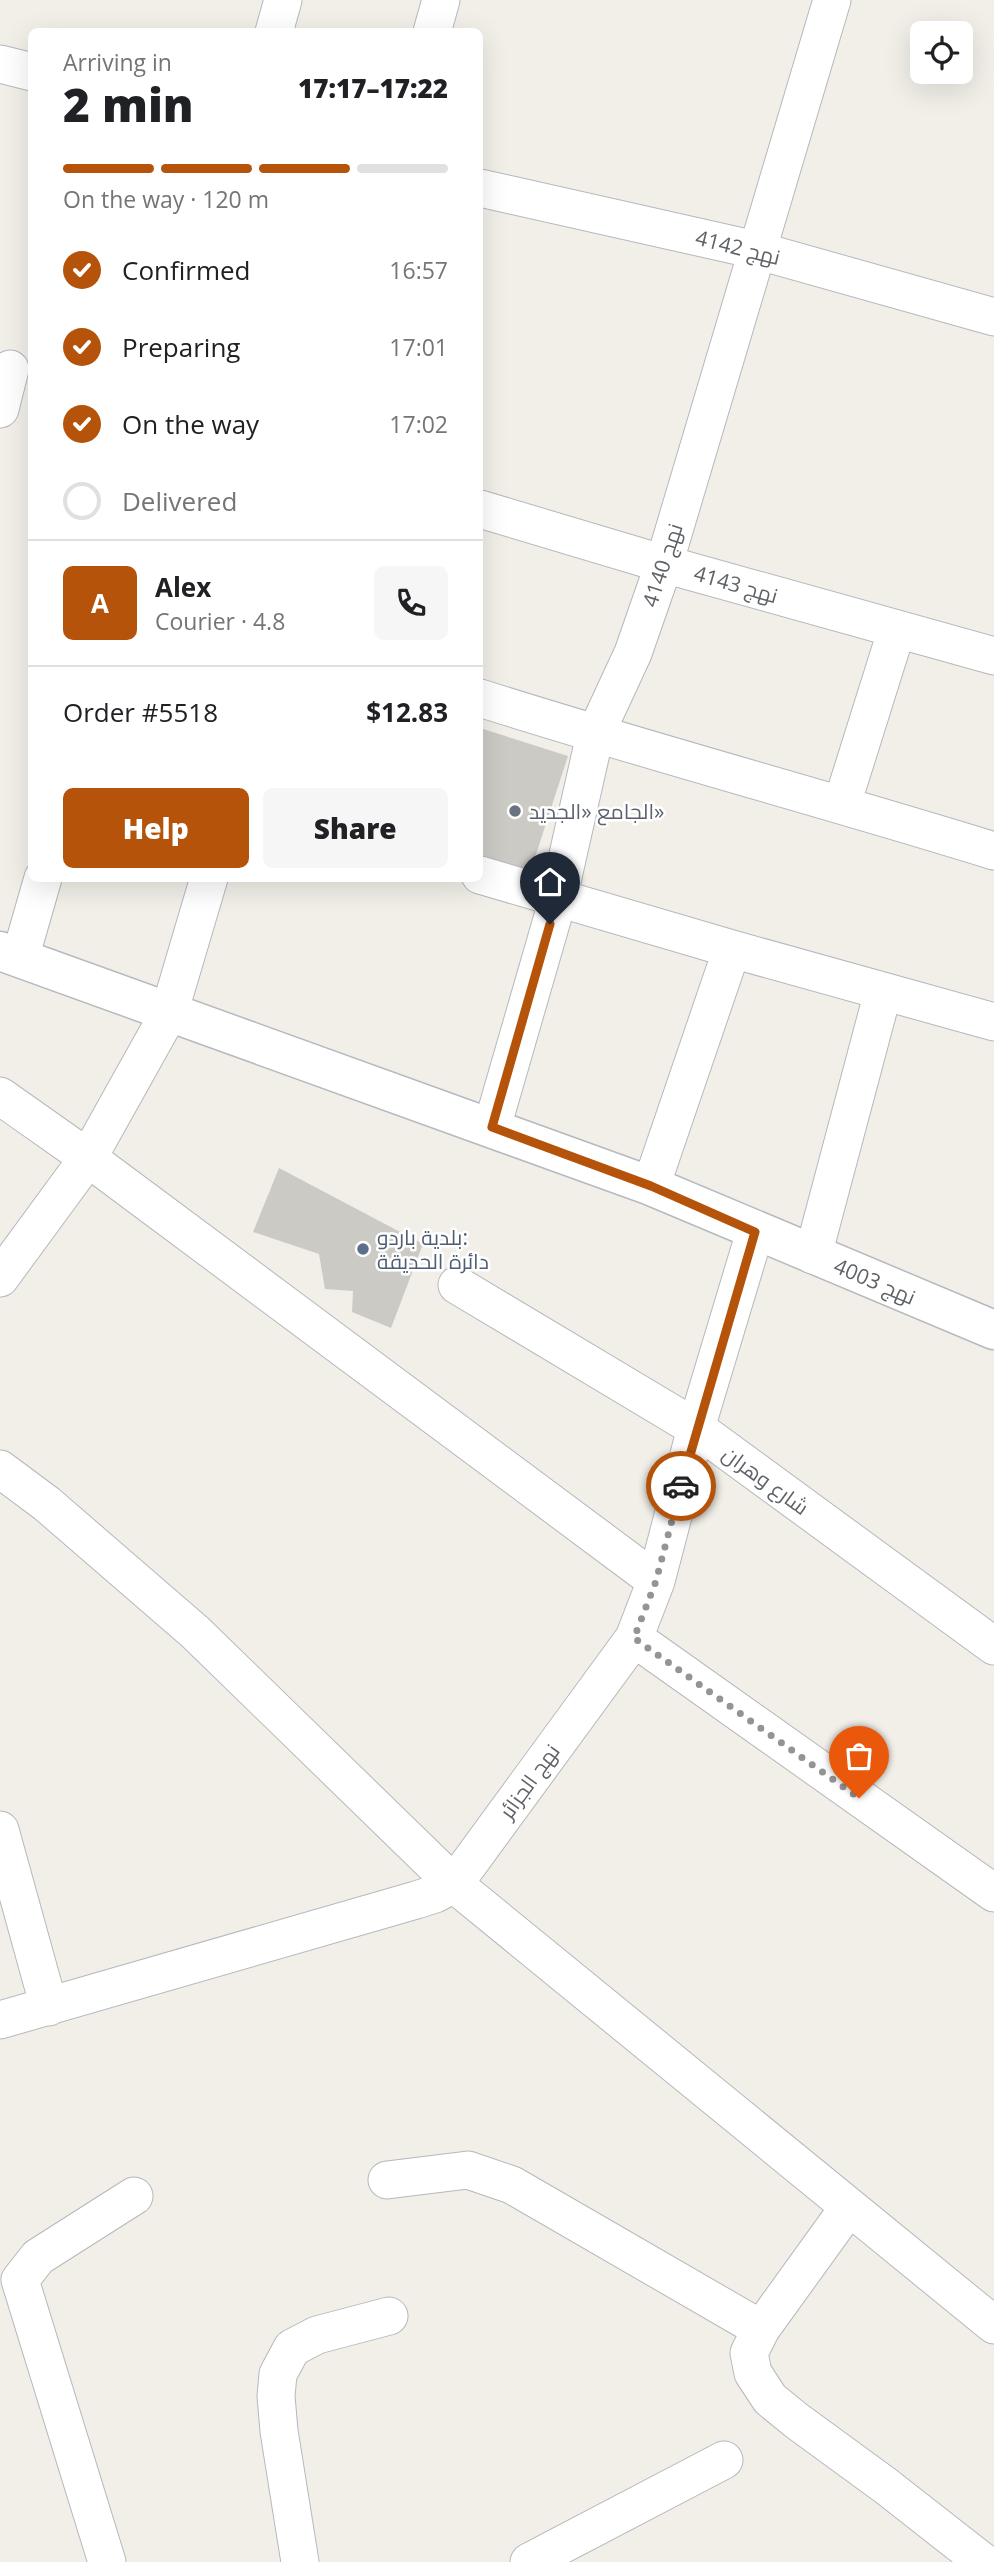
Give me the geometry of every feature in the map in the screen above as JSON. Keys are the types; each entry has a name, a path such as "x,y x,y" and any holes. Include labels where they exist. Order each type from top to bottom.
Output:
{"street":[{"path":"275,28 283,0"},
{"path":"433,28 441,0"},
{"name":"نهج 4140","path":"492,1127 558,899 594,735 634,653 664,564 832,0"},
{"path":"0,64 28,71"},
{"name":"نهج 4142","path":"483,189 756,250 994,317"},
{"path":"0,409 14,370"},
{"name":"نهج 4143","path":"483,510 664,564 994,656"},
{"path":"842,804 897,629"},
{"path":"483,699 594,735 842,804 994,851"},
{"path":"483,876 994,1022"},
{"path":"10,954 41,882"},
{"path":"0,1278 88,1158 169,1013 208,882"},
{"path":"651,1186 732,949"},
{"name":"نهج 4003","path":"10,954 651,1186 755,1232 994,1330"},
{"path":"813,1255 883,992"},
{"path":"0,1096 88,1158 656,1581"},
{"name":"نهج الجزائر","path":"454,1884 634,1638 656,1581 696,1429 755,1232"},
{"name":"شارع وهران","path":"457,1285 696,1429 994,1646"},
{"path":"0,1469 47,1504 195,1632 454,1884 994,2325"},
{"path":"634,1638 994,1893"},
{"path":"0,1830 49,2007"},
{"path":"0,2021 416,1900 454,1884"},
{"path":"387,2180 468,2170 512,2185 761,2329"},
{"path":"107,2562 20,2280 38,2257 134,2196"},
{"path":"849,2207 761,2329 749,2353 754,2373 770,2399 983,2562"},
{"path":"300,2562 279,2431 276,2396 278,2374 292,2348 317,2335 389,2316"},
{"path":"529,2562 724,2460"}],"building":[{"name":"الجامع «الجديد»","path":"483,729 568,756 528,879 483,866"},
{"name":"بلدية باردو: دائرة الحديقة","path":"279,1168 423,1244 391,1328 352,1312 353,1291 325,1289 319,1254 253,1232"}],"way so far":[{"path":"681,1486 656,1581 634,1638 859,1798"}],"place":[{"name":"الجامع «الجديد»","path":"515,811"},
{"name":"بلدية باردو: دائرة الحديقة","path":"363,1249"}],"route":[{"path":"550,924 492,1127 651,1186 755,1232 681,1486"}]}
